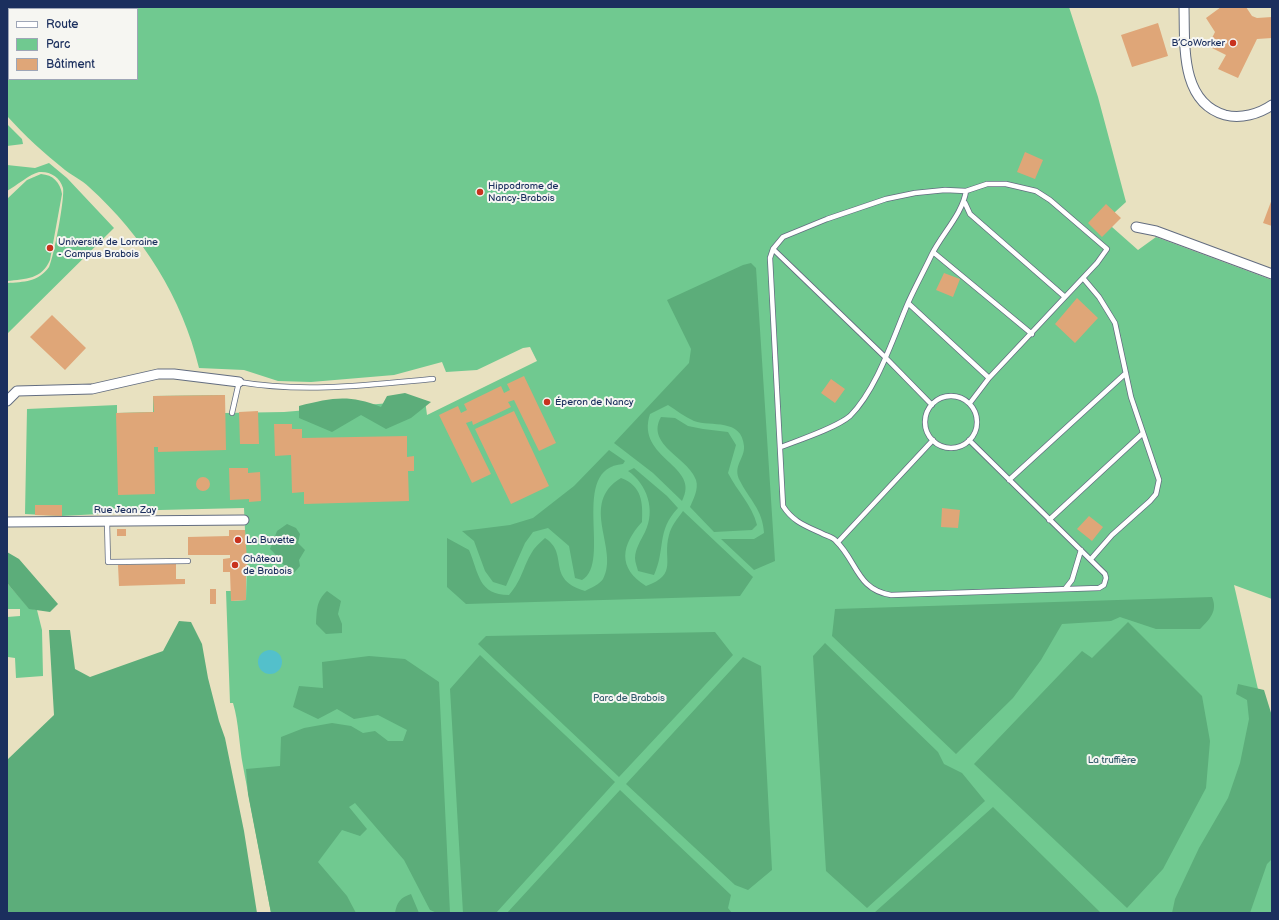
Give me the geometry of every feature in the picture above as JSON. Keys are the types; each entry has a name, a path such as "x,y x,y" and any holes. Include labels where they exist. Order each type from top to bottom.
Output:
{"street":[{"path":"1184,7 1185,45 1188,70 1194,88 1201,102 1215,112 1230,116 1247,116 1265,110 1272,105"},
{"path":"1136,227 1156,231 1272,274"},
{"path":"7,401 17,391 92,389 158,374 239,382"},
{"path":"7,516 7,522"},
{"name":"Rue Jean Zay","path":"7,522 244,520"}],"lane":[{"path":"969,440 1105,574 1106,578 1104,585 1099,588 891,595 881,594 869,587 863,580 838,542 792,519 783,506 781,447 777,418 770,258 773,249 783,237 827,219 886,200 916,193 945,190 966,191 987,184 1006,184 1036,191 1050,200 1107,249 1065,298 989,378 970,403"},
{"path":"781,447 836,424 849,416 862,401 886,358 908,302 933,252 965,203 966,191"},
{"path":"965,203 970,214 1065,298"},
{"path":"773,249 932,404"},
{"path":"933,252 1032,334"},
{"path":"1083,278 1099,297 1115,323 1142,434 1159,480 1156,494 1112,535 1091,559"},
{"path":"908,302 989,378"},
{"path":"1009,480 1126,373"},
{"path":"232,413 239,382 263,386 308,388 350,387 433,379"},
{"path":"950,396 961,398 970,403 976,415 977,422 976,429 969,440 955,447 947,447 933,440 926,427 925,419 932,404 940,398 950,396"},
{"path":"1049,520 1142,434"},
{"path":"838,542 933,440"},
{"path":"107,521 108,562 188,561"},
{"path":"1065,589 1072,580 1081,550"}],"green space":[{"name":"Parc de Brabois","path":"7,7 1069,7 1098,97 1126,202 1115,212 1112,227 1138,250 1156,237 1272,280 1272,599 1234,585 1272,750 1272,913 271,913 243,766 237,718 233,703 230,703 226,591 231,591 231,601 246,600 247,553 244,508 118,511 118,513 62,516 25,514 27,409 117,405 117,413 153,412 153,396 225,395 225,413 284,412 425,400 427,415 537,361 530,347 523,348 477,370 446,372 442,362 394,375 311,382 278,381 244,370 199,368 192,342 171,292 143,247 109,206 89,187 65,170 7,116"},
{"path":"7,124 22,139 23,144 7,146"},
{"path":"49,163 67,178 114,228 7,334 7,283 30,280 40,276 49,267 61,214 63,188 60,181 51,174 39,172 31,175 7,191 7,165 35,168"},
{"path":"41,174 49,176 55,180 60,186 62,194 50,260 43,271 33,277 7,281 7,199 27,180"},
{"path":"751,263 756,268 775,561 754,570 721,539 754,539 764,533 758,511 738,476 737,471 743,455 744,446 742,437 738,431 725,425 694,421 668,405 650,414 648,429 651,442 677,470 683,479 686,489 682,501 653,473 614,443 689,363 691,349 667,300 743,265"},
{"path":"405,393 431,402 411,418 386,429 361,415 332,432 299,418 299,406 311,403 331,399 349,399 359,400 381,407 387,396"},
{"path":"661,417 675,418 688,426 728,432 736,445 728,473 755,518 757,525 752,530 714,532 690,507 694,498 697,483 692,472 670,451 659,436 658,427"},
{"path":"609,450 625,461 623,464 607,469 598,481 594,498 594,555 590,570 582,580 575,578 569,546 548,528 533,532 525,543 506,586 493,582 485,571 474,541 462,531 510,525 533,518 574,486"},
{"path":"634,468 667,496 678,508 671,516 664,532 658,566 654,575 638,571 635,561 636,551 645,532 650,515 648,498 645,490 635,476 628,471"},
{"path":"621,478 633,485 640,496 641,501 642,522 630,539 626,548 625,556 626,564 630,572 637,579 646,586 663,576 667,565 667,544 670,532 683,511 753,577 740,596 466,604 447,587 447,538 469,550 481,581 485,587 499,594 509,595 514,589 534,549 545,538 552,544 556,551 561,573 565,580 573,586 585,591 600,583 607,567 607,554 602,527 602,501 609,489"},
{"path":"287,524 296,528 300,534 298,543 305,550 299,560 300,566 294,573 287,568 270,549 277,531"},
{"path":"7,552 19,559 58,604 50,612 29,609 7,583"},
{"path":"7,583 29,608 37,610 42,630 43,676 16,678 15,658 8,657 7,617 20,616 20,609 7,609"},
{"path":"327,591 341,601 338,614 342,624 342,633 326,634 316,624 319,602"},
{"path":"1212,597 1214,606 1212,614 1200,629 1156,629 1120,617 1111,621 1062,624 1041,660 1013,698 956,754 832,636 835,609"},
{"path":"179,621 191,622 202,644 208,678 225,738 244,831 257,913 7,913 7,760 54,715 49,630 70,630 75,669 90,677 163,651"},
{"name":"La truffière","path":"1128,622 1202,696 1210,741 1206,788 1163,869 1127,908 974,764 1082,651 1092,658"},
{"name":"Parc de Brabois","path":"715,632 733,655 619,777 478,644 486,636"},
{"path":"825,643 938,752 944,764 962,773 985,801 867,908 826,871 813,656"},
{"path":"480,655 615,782 496,913 463,913 450,689"},
{"path":"369,656 405,659 439,682 450,913 437,913 430,910 404,860 355,803 349,807 367,829 360,836 342,830 318,862 347,896 356,913 271,913 248,794 246,769 280,766 281,737 304,728 332,723 351,726 363,733 375,731 388,741 403,741 407,730 378,715 354,719 337,709 318,719 293,707 299,686 323,688 322,662"},
{"path":"743,657 761,666 772,870 748,890 735,885 626,784"},
{"path":"1238,684 1264,690 1272,716 1272,859 1267,864 1250,913 1172,913 1175,899 1199,848 1228,798 1240,763 1249,719 1247,700 1236,694"},
{"path":"620,790 731,895 728,908 732,913 507,913"},
{"path":"993,807 1101,913 874,913"},
{"path":"411,894 419,913 395,913 400,901 404,897"}],"water":[{"path":"270,650 279,653 282,662 279,671 270,674 261,671 258,662 261,653"}],"building":[{"name":"B’CoWorker","path":"1221,7 1246,7 1252,16 1257,18 1272,17 1272,38 1257,39 1238,78 1218,69 1226,55 1208,46 1215,32 1206,18"},
{"path":"1158,23 1168,56 1132,67 1121,35"},
{"path":"1025,152 1043,160 1035,179 1017,172"},
{"path":"1272,199 1272,226 1263,223"},
{"path":"1106,204 1121,218 1102,237 1088,223"},
{"path":"944,273 960,279 953,297 936,290"},
{"path":"1077,298 1098,318 1075,343 1055,324"},
{"path":"52,315 86,348 65,370 30,337"},
{"path":"524,376 556,443 539,451 514,400 508,402 511,407 473,425 472,421 466,423 491,474 472,483 439,415 458,406 461,413 467,410 464,404 501,386 504,393 510,390 507,384"},
{"path":"831,379 845,389 835,403 821,393"},
{"path":"225,395 226,450 158,452 158,447 154,447 155,494 118,495 116,413 154,412 153,396"},
{"path":"258,411 259,444 240,444 239,412"},
{"path":"514,411 549,486 511,504 475,429"},
{"path":"274,424 292,424 292,429 302,429 302,438 407,436 407,457 414,456 414,471 408,471 409,501 304,504 304,492 292,493 291,455 275,456"},
{"path":"229,468 248,468 248,473 260,472 261,501 249,502 249,499 230,500"},
{"path":"200,477 206,477 210,481 210,487 206,491 200,491 196,487 196,481"},
{"path":"35,505 62,505 62,516 35,515"},
{"path":"942,508 960,510 958,528 941,527"},
{"path":"1089,516 1103,527 1092,541 1077,529"},
{"path":"117,529 126,529 126,536 117,536"},
{"name":"Château de Brabois","path":"229,530 245,530 248,574 246,574 246,600 231,601 230,572 223,572 223,559 230,558 230,555 188,555 188,537 229,536"},
{"path":"176,564 176,579 185,579 185,584 119,586 118,565"},
{"path":"210,589 216,589 216,604 210,604"}],"place":[{"name":"B’CoWorker","path":"1233,43"},
{"name":"Hippodrome de Nancy-Brabois","path":"480,192"},
{"name":"Université de Lorraine - Campus Brabois","path":"50,248"},
{"name":"Éperon de Nancy","path":"547,402"},
{"name":"La Buvette","path":"238,540"},
{"name":"Château de Brabois","path":"235,565"}]}
